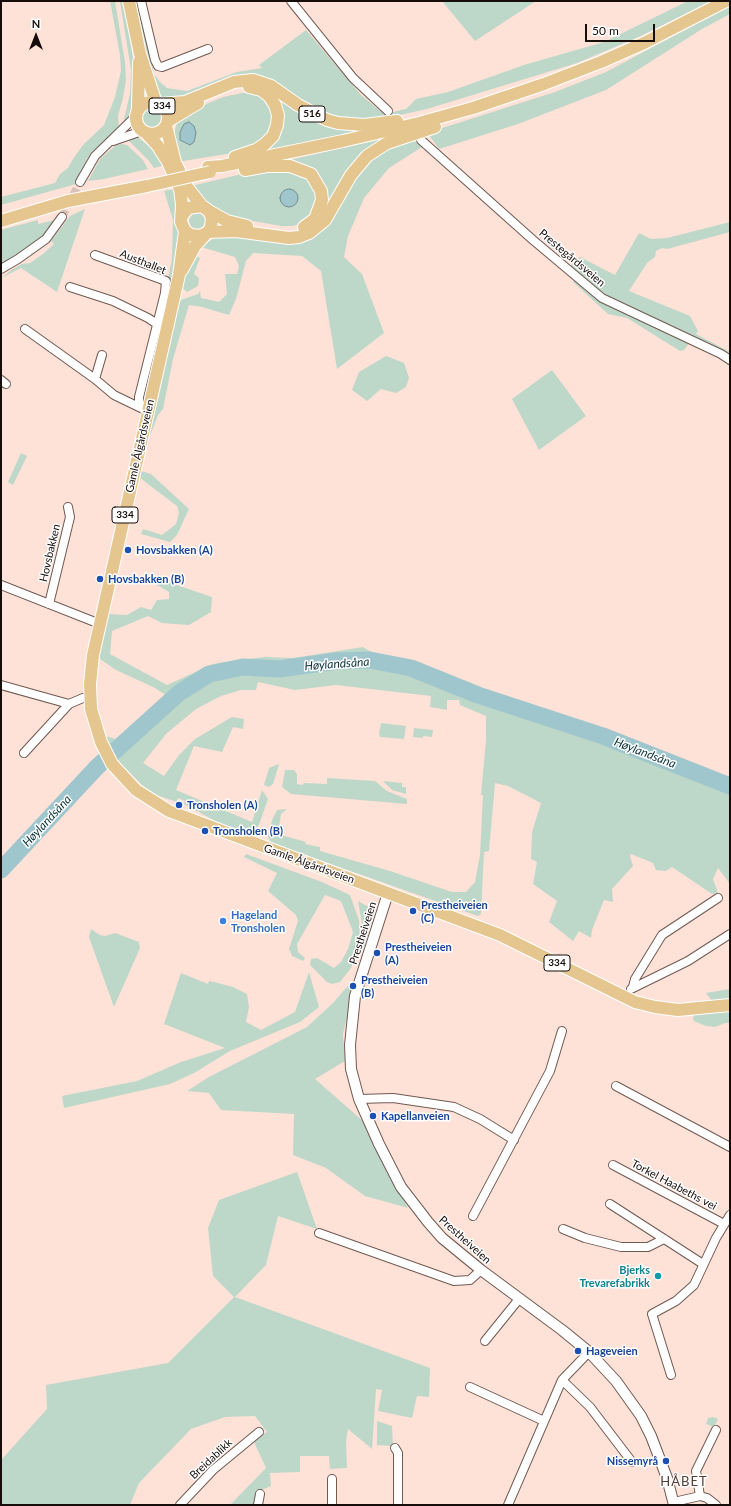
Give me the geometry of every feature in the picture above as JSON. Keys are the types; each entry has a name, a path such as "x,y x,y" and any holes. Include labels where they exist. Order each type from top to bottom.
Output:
{"main road":[{"name":"334","path":"129,1 140,54 158,104 166,110 167,124 175,162 187,187 206,209"},
{"name":"516","path":"1,221 68,201 222,166 362,137 473,108 544,84 601,62 644,43 726,1"},
{"name":"334","path":"140,54 137,125 158,146 174,176 181,197 182,227 185,232"},
{"name":"516","path":"158,104 185,102 234,82 253,80 271,86 312,114 344,124 377,124 450,107 473,108"},
{"name":"516","path":"167,124 192,105 232,89 252,87 261,90 269,96 275,105 278,115 274,136 256,150 209,170"},
{"name":"334","path":"137,113 143,105 158,104"},
{"name":"516","path":"206,233 236,230 289,238 299,237 310,233 325,220 358,165 372,152 399,138 454,122 473,108"},
{"name":"334","path":"145,133 154,135 161,132 167,124"},
{"name":"516","path":"206,209 227,221 243,225 282,231 296,230 307,226 315,219 322,200 321,190 311,174 290,166 279,165 240,171 209,170"},
{"name":"516","path":"1,214 41,202 146,183"},
{"path":"182,216 188,208 206,209 212,224 206,233 196,237 185,232"},
{"name":"Gamle Ålgårdsveien","path":"185,232 179,275 143,409 93,656 90,697 95,725 109,759 136,790 169,811 500,935 624,998 644,1005 668,1009 689,1009 730,1004"},
{"name":"Gamle Ålgårdsveien","path":"179,275 195,246 206,233"}],"street":[{"path":"141,1 155,60 158,66 162,67 208,49"},
{"path":"291,1 353,78 388,111"},
{"path":"80,182 95,156 112,141 137,113"},
{"path":"112,141 145,133"},
{"name":"Prestegårdsveien","path":"421,140 533,240 602,298 722,354 730,360"},
{"path":"1,269 46,239 62,217"},
{"name":"Austhallet","path":"95,255 166,281 140,397 143,409"},
{"path":"70,287 113,301 157,324"},
{"path":"25,329 95,379 114,395 143,409"},
{"path":"95,379 102,355"},
{"name":"Hovsbakken","path":"49,604 70,517 68,507"},
{"path":"1,585 100,624"},
{"path":"1,685 69,704"},
{"path":"24,753 69,704 83,698 90,697"},
{"name":"Prestheiveien","path":"388,894 356,996 351,1021 350,1045 351,1069 360,1099 379,1144 401,1187 412,1203 442,1238 481,1270 589,1352 616,1381 641,1416 660,1457 674,1503"},
{"path":"624,998 633,987 635,979 662,935 718,898"},
{"path":"633,987 688,961 730,934"},
{"path":"473,1216 550,1072 562,1031"},
{"path":"616,1086 730,1147"},
{"path":"360,1099 393,1098 454,1107 480,1119 514,1140"},
{"name":"Torkel Haabeths vei","path":"613,1165 724,1224"},
{"path":"610,1204 703,1264"},
{"name":"Torkel Haabeths vei","path":"671,1375 652,1314 676,1301 694,1285 703,1264 730,1214"},
{"path":"563,1229 585,1238 621,1247 648,1247 664,1239"},
{"path":"319,1233 454,1281 470,1280 481,1270"},
{"path":"485,1341 519,1299"},
{"path":"508,1505 562,1380 589,1352"},
{"path":"562,1380 576,1392 590,1408 632,1462"},
{"path":"470,1388 544,1421"},
{"path":"700,1496 696,1471 716,1430"},
{"name":"Breidablikk","path":"180,1505 213,1470 259,1432"},
{"path":"395,1448 398,1453 398,1505"},
{"path":"332,1479 332,1505"},
{"path":"258,1505 260,1494"},
{"path":"674,1503 700,1496 707,1498 716,1505"}],"green space":[{"path":"110,1 115,1 125,62 126,80 118,116 119,129 104,140 87,159 76,184 1,205 1,197 55,183 60,174 68,168 83,145 104,125 115,97 121,71 120,55"},
{"path":"120,1 124,1 135,70 134,92 130,113 123,124 130,93 131,70"},
{"path":"135,1 137,1 154,74 167,88 187,91 237,72 262,68 259,65 306,30 361,95 384,114 406,109 416,99 448,92 524,65 604,42 688,1 711,1 641,36 577,63 427,109 373,121 342,119 327,114 304,103 271,80 262,76 249,74 230,78 178,99 165,99 160,96 152,83"},
{"path":"442,1 536,1 475,41"},
{"path":"730,6 730,14 702,29 606,90 518,124 439,149 429,135 436,130 555,92 606,72"},
{"path":"247,92 256,94 268,104 275,119 269,134 255,145 233,153 177,162 173,137 177,123 181,119 190,111 223,97"},
{"path":"275,96 358,129 358,131 266,150 272,143"},
{"path":"152,109 158,112 161,118 158,124 152,127 146,124 143,118 146,112"},
{"path":"139,138 156,152 165,165 154,168 130,142 129,139"},
{"path":"382,139 324,210 324,186 321,179 316,173 289,160"},
{"path":"410,140 416,142 422,147 389,168 364,198 348,236 344,257 362,274 384,333 337,369 321,271 302,256 253,253 246,261 236,299 229,315 202,307 189,305 173,359 163,409 158,415 145,449 178,303 181,300 198,294 200,291 201,298 219,302 227,294 225,274 237,274 239,266 235,257 201,247 214,238 223,235 290,243 305,241 313,237 325,229 336,213 355,176 378,152"},
{"path":"116,145 127,145 143,160 148,169 88,181 100,159"},
{"path":"286,170 306,177 316,190 316,202 312,214 302,223 293,226 281,226 236,218 220,212 205,201 191,186 242,174"},
{"path":"175,189 177,194 176,223 179,234 179,256 145,399 143,399 172,259 173,220 164,191"},
{"path":"85,209 57,292 21,268 1,278 13,269 22,264 30,263 43,254 54,244 51,241 70,216"},
{"path":"197,213 203,215 205,221 203,227 197,229 191,227 189,221 191,215"},
{"path":"38,220 38,224 55,220 52,227 41,238 1,265 1,230"},
{"path":"730,222 730,232 667,249 662,248 656,251 655,257 647,263 629,291 690,316 698,331 696,334 730,352 730,356 694,337 684,350 680,351 627,318 608,314 573,282 577,273 570,266 580,257 615,275 639,233 651,239 667,238"},
{"path":"194,255 200,258 194,274 199,278 198,286 187,292 180,286"},
{"path":"386,356 404,363 409,378 406,387 396,393 381,389 367,401 352,390 359,372"},
{"path":"552,370 586,416 539,450 512,399"},
{"path":"21,453 27,456 13,485 8,482"},
{"path":"141,471 151,474 189,509 177,535 170,542 141,534 143,529 162,535 176,524 179,513 177,506 140,478"},
{"path":"156,578 212,597 211,612 189,625 162,623 148,616 112,631 110,654 167,685 213,664 264,657 293,658 363,647 378,656 492,694 730,778 730,884 718,868 713,879 718,893 712,894 672,867 666,871 656,870 653,863 631,854 630,856 633,866 612,889 613,902 604,900 592,930 591,938 579,931 573,941 549,922 557,901 533,884 537,862 531,859 532,832 541,803 508,786 495,783 489,851 484,852 481,914 478,916 271,843 268,837 272,820 277,810 287,809 281,814 278,834 306,842 305,844 320,847 320,851 390,871 452,892 466,892 475,882 480,855 483,795 481,795 486,740 486,716 460,705 459,700 447,700 447,710 430,707 431,696 336,685 295,690 258,682 256,690 241,690 221,696 196,709 166,734 143,763 164,776 179,755 195,739 232,717 244,719 243,729 233,727 222,752 194,746 176,790 252,822 262,790 268,799 259,825 253,831 245,833 221,824 184,804 185,801 178,798 177,802 150,793 121,764 109,746 106,736 118,740 165,700 166,695 153,687 116,670 100,659 100,646 108,614 127,615 141,607 151,610 157,600 169,599 169,592 157,585"},
{"path":"381,723 406,726 404,739 380,737 379,734"},
{"path":"414,728 433,730 432,737 413,737"},
{"path":"279,764 273,784 269,787 264,785 269,768"},
{"path":"285,770 294,770 297,774 297,784 302,785 304,783 327,784 327,778 375,781 387,791 407,799 407,804 291,794 282,787"},
{"path":"383,781 402,783 402,787 406,787 406,794 392,790"},
{"path":"246,854 322,882 350,895 359,920 360,936 358,951 351,968 340,982 332,984 327,982 310,965 311,959 317,958 334,968 341,962 348,949 353,932 341,901 325,895 297,944 298,952 305,958 303,961 292,956 289,949 298,921 296,915 268,891 277,873 244,857"},
{"path":"358,901 367,906 376,908 363,950 361,950 364,935"},
{"path":"91,929 100,935 105,936 115,933 139,942 140,948 114,1007 89,937"},
{"path":"309,972 319,1007 300,1022 230,1051 194,1073 170,1084 64,1108 62,1096 137,1081 181,1062 225,1048 164,1024 181,973 208,984 209,981 233,987 247,994 249,1007 246,1022 261,1030 295,1012"},
{"path":"351,982 351,999 343,1034 345,1061 315,1079 363,1121 408,1208 365,1196 326,1168 293,1155 294,1114 221,1110 209,1093 187,1091 209,1077 307,1027 333,1003"},
{"path":"730,989 730,999 712,1001 706,993"},
{"path":"730,1009 730,1023 725,1023 715,1027 706,1026 694,1021 693,1018 695,1013"},
{"path":"297,1172 317,1229 278,1216 266,1265 235,1297 430,1368 429,1397 417,1396 412,1418 378,1411 382,1390 376,1389 372,1449 348,1429 346,1441 347,1468 330,1469 329,1456 300,1456 300,1472 270,1473 271,1486 257,1492 255,1503 250,1505 230,1505 266,1468 253,1440 267,1432 255,1416 225,1417 191,1429 139,1483 130,1505 1,1505 1,1460 47,1409 46,1385 168,1363 234,1297 213,1276 208,1228 219,1200"},
{"path":"713,1417 718,1419 714,1427 706,1424 708,1418"},
{"path":"377,1421 392,1426 393,1446 377,1445"}],"water":[{"path":"189,122 194,126 196,133 194,142 190,145 180,140 180,132 184,124"},
{"path":"289,189 295,192 298,198 295,204 289,207 283,204 280,198 283,192"}],"waterway":[{"name":"Høylandsåna","path":"1,870 97,767 179,693 209,674 243,667 279,669 337,661 370,660 411,668 478,695 603,736 730,786"}],"tunnel":[{"path":"62,217 80,182"}],"place":[{"name":"Hovsbakken (A)","path":"128,550"},
{"name":"Hovsbakken (B)","path":"100,579"},
{"name":"Tronsholen (A)","path":"179,805"},
{"name":"Tronsholen (B)","path":"205,831"},
{"name":"Prestheiveien (C)","path":"413,911"},
{"name":"Hageland Tronsholen","path":"223,921"},
{"name":"Prestheiveien (A)","path":"377,953"},
{"name":"Prestheiveien (B)","path":"353,986"},
{"name":"Kapellanveien","path":"373,1116"},
{"name":"Bjerks Trevarefabrikk","path":"658,1276"},
{"name":"Hageveien","path":"578,1351"},
{"name":"Nissemyrå","path":"666,1461"}],"district":[{"name":"HÅBET","path":"684,1482"}]}
